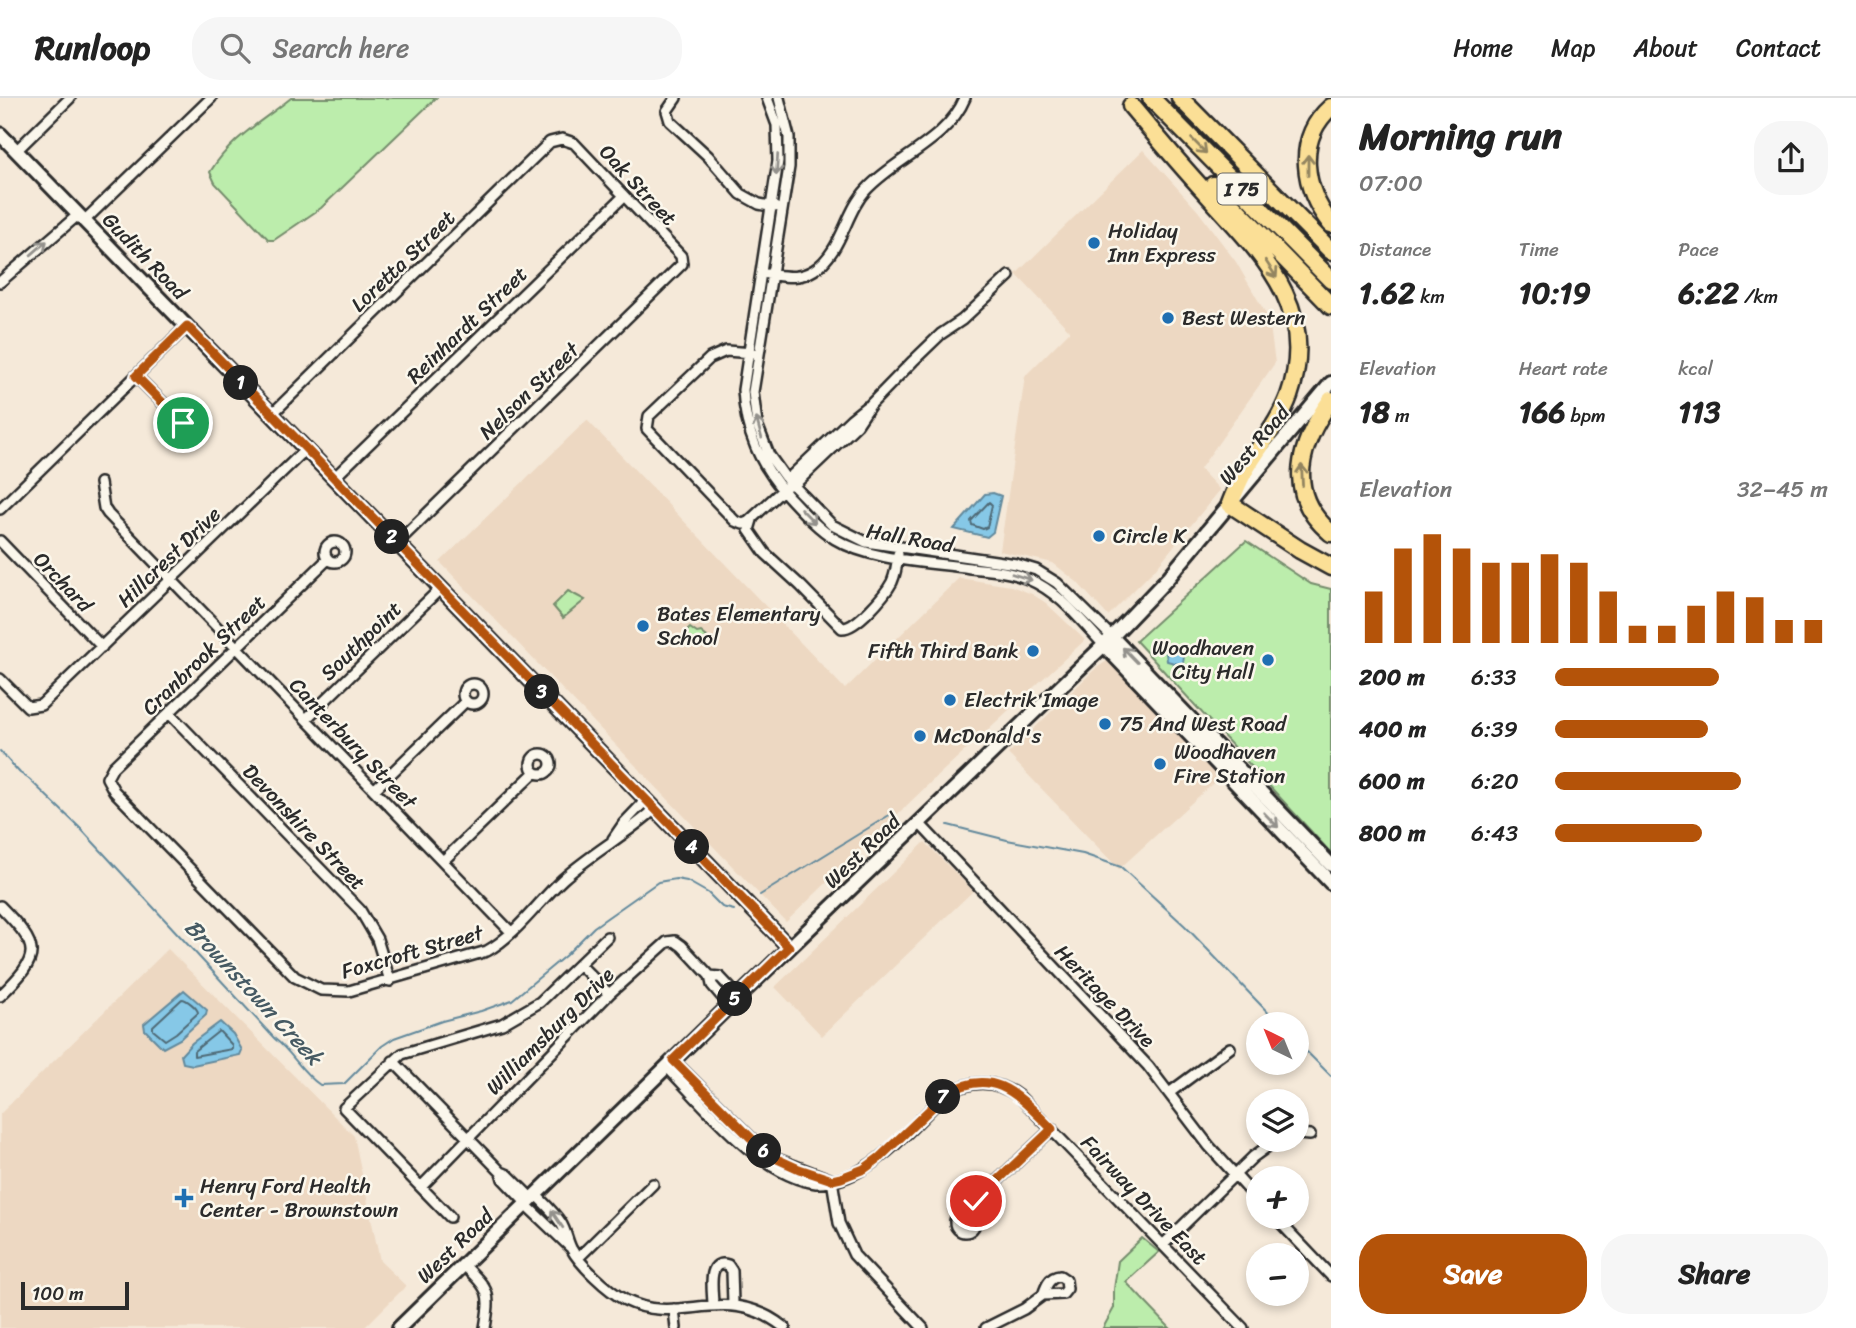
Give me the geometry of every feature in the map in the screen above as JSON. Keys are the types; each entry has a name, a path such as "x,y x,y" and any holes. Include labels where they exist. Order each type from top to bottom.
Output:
{"highway":[{"name":"I 75","path":"1151,98 1331,280"},
{"name":"I 75","path":"1180,98 1331,251"},
{"path":"1127,102 1196,168 1331,306"},
{"path":"1127,102 1170,154 1262,255 1280,281 1293,316 1297,351 1289,397 1274,427 1244,471 1230,503 1300,551 1331,567"},
{"path":"1331,107 1318,122 1309,141 1306,166 1312,193 1331,224"},
{"path":"1331,400 1307,439 1300,469 1307,502 1317,520 1331,533"}],"street":[{"path":"16,151 70,98"},
{"path":"0,282 81,218 211,98"},
{"path":"676,98 667,111 670,121 708,156 745,197 778,208"},
{"name":"Hall Road","path":"768,98 777,125 778,208"},
{"name":"Hall Road","path":"779,98 787,121 790,152 753,353 753,392 757,424 769,455 788,485 817,526 837,540 862,551 898,552 998,566 1054,587 1242,781 1331,883"},
{"path":"766,274 795,277 817,268 828,256 864,193 951,121 965,98"},
{"name":"Gudith Road","path":"0,134 789,947"},
{"name":"Oak Street","path":"562,138 574,143 681,256 682,262"},
{"name":"Loretta Street","path":"272,414 545,147 562,138"},
{"name":"Reinhardt Street","path":"334,478 625,196"},
{"name":"Nelson Street","path":"397,543 681,267 682,262"},
{"path":"753,353 726,351 710,358 649,416 646,425 649,432 695,477 729,516 743,524 752,520 858,425 871,404 926,349 1009,276"},
{"path":"0,509 187,326"},
{"path":"136,376 197,434"},
{"name":"West Road","path":"399,1328 734,1000 1108,641 1168,578 1331,383"},
{"name":"Hillcrest Drive","path":"0,679 29,707 41,705 306,449"},
{"name":"Canterbury Street","path":"100,483 107,514 511,932"},
{"path":"752,520 749,530 758,546 802,586 842,628 853,626 886,591 895,574 898,552"},
{"name":"Orchard","path":"0,541 102,646"},
{"name":"Cranbrook Street","path":"107,778 113,767 328,559"},
{"name":"Southpoint","path":"306,719 441,588"},
{"path":"374,790 466,701"},
{"name":"Devonshire Street","path":"169,713 360,910 377,939 390,981"},
{"path":"443,861 535,772"},
{"name":"Foxcroft Street","path":"107,778 114,791 295,977 321,989 340,992 390,981 480,954 496,946 563,879 610,843 624,822 650,805"},
{"name":"Hall Road","path":"1242,781 1331,865"},
{"name":"Heritage Drive","path":"919,823 1148,1066 1209,1146 1246,1187"},
{"path":"0,906 26,934 32,951 25,971 0,996"},
{"path":"450,1217 344,1108 393,1060 407,1051 515,1018 540,1002 607,937"},
{"name":"Williamsburg Drive","path":"421,1187 470,1139 510,1093 664,943 679,943 710,976 712,985 734,1000"},
{"path":"579,964 609,994"},
{"path":"1169,1093 1230,1048"},
{"path":"393,1060 501,1172 503,1179 561,1223 578,1258 603,1284 625,1300 649,1308 674,1309 733,1304 764,1314 785,1328"},
{"path":"670,1063 733,1127 761,1148 777,1159 832,1180 839,1223 854,1255 923,1328"},
{"name":"Fairway Drive East","path":"832,1180 853,1175 872,1164 945,1095 961,1086 980,1082 995,1084 1013,1091 1052,1129 1244,1328"},
{"path":"968,1212 976,1201 1052,1129"},
{"path":"1163,1245 1260,1152"},
{"path":"578,1258 653,1184"},
{"path":"530,1201 558,1238 571,1248"},
{"path":"1288,1229 1325,1263 1331,1276"},
{"path":"713,1305 712,1272 722,1263 728,1265 732,1271 733,1304"},
{"path":"464,1265 488,1293 485,1328"},
{"path":"986,1328 1024,1309 1044,1295"},
{"path":"674,1309 676,1328"}],"shaded area":[{"path":"1143,150 1198,211 1236,262 1269,319 1275,363 1200,469 1220,490 1155,569 1108,616 1077,582 1053,563 1000,551 1025,376 1070,331 1016,274"},
{"name":"Bates Elementary School","path":"587,420 845,689 959,578 1011,586 1032,594 1046,603 1085,640 933,780 786,922 440,562"},
{"path":"1110,659 1222,775 1119,869 1008,754 1095,669"},
{"path":"925,842 973,891 822,1036 775,987"},
{"name":"Henry Ford Health Center - Brownstown","path":"168,949 354,1136 380,1261 406,1286 364,1328 0,1328 0,1114"}],"green space":[{"path":"291,98 436,98 321,208 274,240 269,240 215,183 210,172 237,140"},
{"path":"1246,541 1311,584 1331,589 1331,853 1136,641"},
{"path":"568,591 585,600 563,618 553,606"},
{"path":"690,628 707,637 700,646 697,647 685,633"},
{"path":"1142,1238 1159,1252 1126,1282 1170,1328 1103,1328 1114,1308 1118,1261"}],"water":[{"path":"985,494 1001,496 993,532 987,537 954,529"},
{"path":"1176,647 1183,652 1182,665 1167,661 1166,653 1173,652"},
{"path":"184,990 207,1010 206,1015 180,1039 163,1048 145,1030 144,1024"},
{"path":"220,1022 233,1034 242,1050 240,1055 193,1065 183,1063 181,1055"}],"waterway":[{"name":"Brownstown Creek","path":"0,751 81,829 320,1085 344,1084 382,1046 394,1038 512,1000 566,955 594,927 658,882 676,879 687,881 708,893 722,907 734,910"},
{"name":"Brownstown Creek","path":"760,895 891,814"},
{"name":"Brownstown Creek","path":"948,825 1007,840 1083,854 1121,867 1185,926 1267,1012"},
{"name":"Brownstown Creek","path":"1309,1054 1331,1076"}],"place":[{"name":"Holiday Inn Express","path":"1094,243"},
{"name":"Best Western","path":"1168,318"},
{"name":"Circle K","path":"1099,536"},
{"name":"Bates Elementary School","path":"643,626"},
{"name":"Fifth Third Bank","path":"1033,651"},
{"name":"Woodhaven City Hall","path":"1268,660"},
{"name":"Electrik Image","path":"950,700"},
{"name":"75 And West Road","path":"1105,724"},
{"name":"McDonald's","path":"920,736"},
{"name":"Woodhaven Fire Station","path":"1160,764"},
{"name":"Henry Ford Health Center - Brownstown","path":"184,1198"}],"route":[{"path":"183,423 136,376 187,326 789,947 673,1060 761,1148 799,1169 832,1180 853,1175 879,1158 954,1089 977,1082 995,1084 1013,1091 1052,1129 976,1201"}]}
